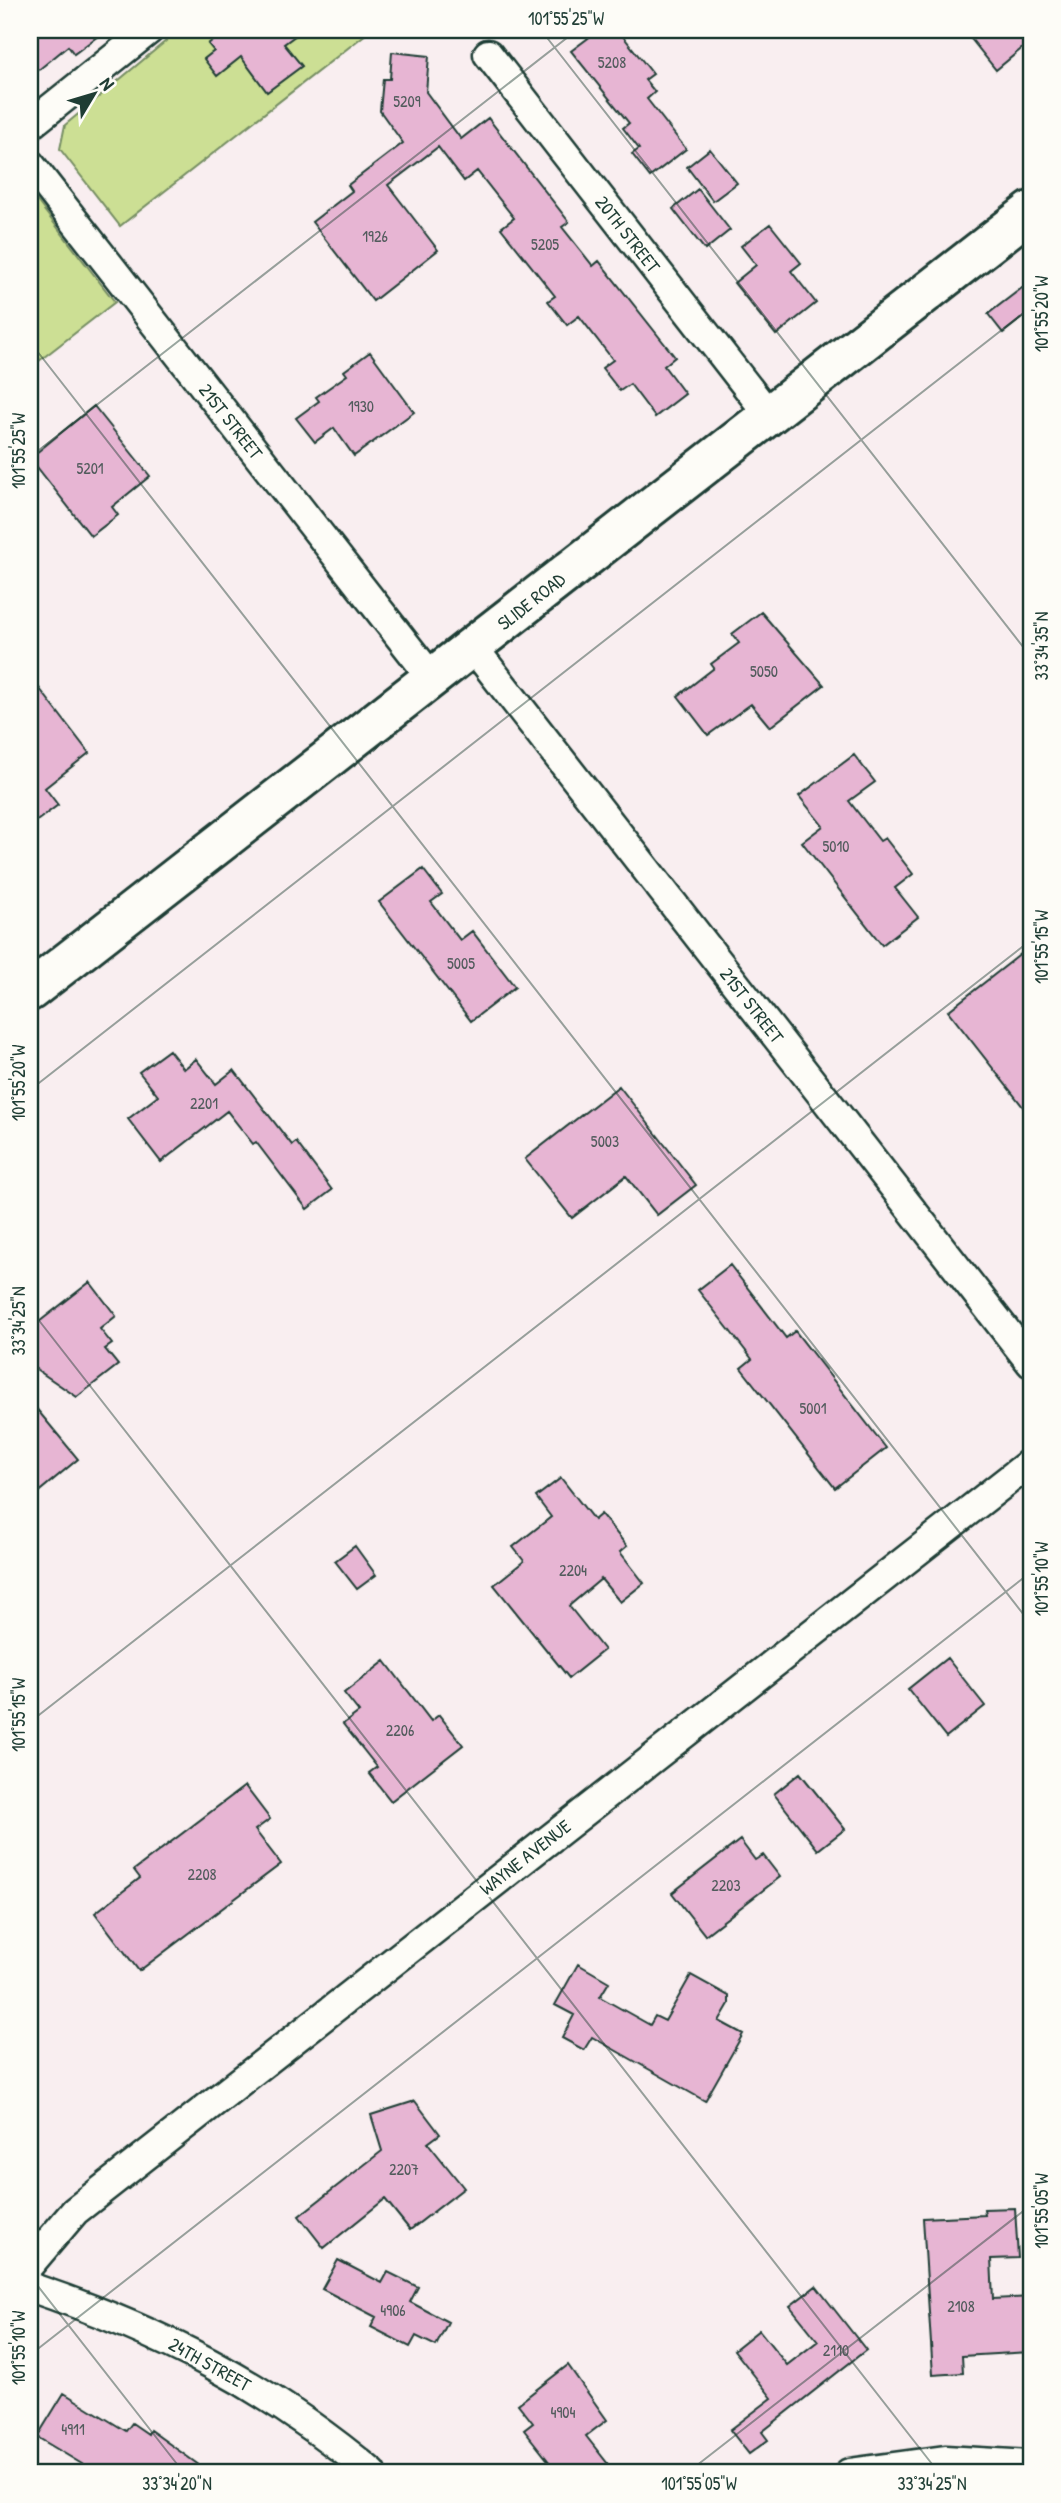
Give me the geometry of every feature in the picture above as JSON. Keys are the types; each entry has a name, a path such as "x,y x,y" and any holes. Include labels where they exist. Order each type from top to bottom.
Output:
{"main road":[{"name":"SLIDE ROAD","path":"30,991 1031,211"}],"street":[{"path":"30,125 149,30"},
{"name":"20TH STREET","path":"488,54 769,415"},
{"name":"21ST STREET","path":"30,164 432,678"},
{"name":"21ST STREET","path":"472,646 1031,1363"},
{"name":"WAYNE AVENUE","path":"30,2264 75,2211 1031,1462"},
{"name":"24TH STREET","path":"30,2287 106,2314 174,2343 254,2388 324,2433 372,2473"},
{"path":"849,2473 945,2460 993,2468 1031,2465"}],"green space":[{"path":"173,30 371,30 120,226 60,149 65,125 167,40"},
{"path":"30,192 115,302 30,368"}],"building":[{"path":"30,30 106,30 74,54 68,46 30,77"},
{"path":"227,30 303,30 284,44 302,66 267,92 241,57 217,76 204,59 214,51 208,44"},
{"path":"599,30 618,30 653,74 645,80 655,92 647,99 686,149 650,177 632,154 639,149 623,128 629,123 571,51"},
{"path":"964,30 1031,30 1031,41 996,70"},
{"path":"392,52 429,56 426,92 461,139 488,118 569,222 562,227 593,266 599,261 675,357 664,366 685,394 655,417 630,384 620,391 602,368 613,360 579,316 567,325 548,301 555,296 501,228 514,218 477,171 464,181 438,147 388,185 438,250 373,301 312,222 352,191 348,185 403,143 380,111 383,79 390,79"},
{"path":"710,149 737,183 713,201 687,167"},
{"path":"698,189 730,230 705,250 673,209"},
{"path":"770,224 801,263 791,271 816,303 776,335 734,283 756,265 741,246"},
{"path":"1031,281 1031,311 1003,333 988,314"},
{"path":"370,352 414,412 354,456 334,428 315,442 296,418 319,401 316,397 347,375 344,371"},
{"path":"94,406 150,476 112,507 118,515 91,536 30,458"},
{"path":"761,612 824,685 770,727 751,704 708,735 678,696 714,668 711,664 739,643 732,634"},
{"path":"30,676 89,753 45,788 58,805 30,826"},
{"path":"854,755 875,782 849,801 880,841 885,838 913,874 895,888 918,917 882,945 802,842 823,826 799,796"},
{"path":"423,869 442,894 431,902 460,940 472,931 515,987 471,1021 379,902"},
{"path":"1031,946 1031,1117 948,1011"},
{"path":"169,1050 184,1069 196,1059 216,1084 234,1070 292,1145 296,1142 332,1190 307,1209 256,1142 253,1144 227,1111 161,1162 128,1119 158,1096 139,1072"},
{"path":"619,1086 696,1185 657,1215 626,1176 572,1218 525,1159"},
{"path":"730,1265 786,1338 795,1331 886,1448 835,1488 741,1368 752,1359 698,1290"},
{"path":"90,1282 116,1316 100,1329 112,1344 105,1349 118,1365 77,1397 30,1365 30,1329"},
{"path":"30,1401 78,1459 30,1499"},
{"path":"561,1478 594,1520 601,1514 627,1546 620,1552 644,1583 620,1602 601,1579 569,1606 604,1650 569,1678 494,1585 524,1561 513,1547 551,1517 536,1497"},
{"path":"355,1546 376,1575 357,1589 335,1561"},
{"path":"947,1658 985,1706 946,1737 908,1689"},
{"path":"385,1661 431,1721 439,1715 463,1745 391,1801 369,1773 377,1767 343,1724 359,1712 344,1693"},
{"path":"800,1773 845,1829 818,1850 774,1794"},
{"path":"245,1786 270,1819 255,1830 281,1864 139,1971 95,1913 140,1878 134,1870"},
{"path":"740,1840 755,1860 763,1855 780,1877 705,1935 672,1893"},
{"path":"578,1964 609,1982 600,1997 650,2025 655,2016 665,2021 691,1975 729,1996 729,2004 719,2021 743,2034 705,2101 592,2037 584,2050 562,2038 574,2015 555,2005"},
{"path":"415,2101 440,2134 428,2143 464,2188 410,2230 385,2199 324,2248 299,2216 382,2151 371,2115"},
{"path":"1015,2208 1018,2258 991,2259 993,2299 1031,2297 1031,2352 962,2356 963,2373 933,2375 923,2218 985,2215 984,2209"},
{"path":"338,2260 382,2283 388,2272 418,2287 410,2302 448,2322 436,2346 416,2336 410,2347 371,2327 376,2317 322,2289"},
{"path":"816,2286 866,2350 762,2432 768,2440 749,2454 730,2430 772,2398 734,2350 759,2330 787,2365 818,2341 790,2306"},
{"path":"568,2365 607,2420 586,2436 615,2473 558,2473 524,2430 533,2423 518,2404"},
{"path":"64,2393 126,2431 132,2423 148,2434 150,2430 210,2473 97,2473 37,2437"}]}
